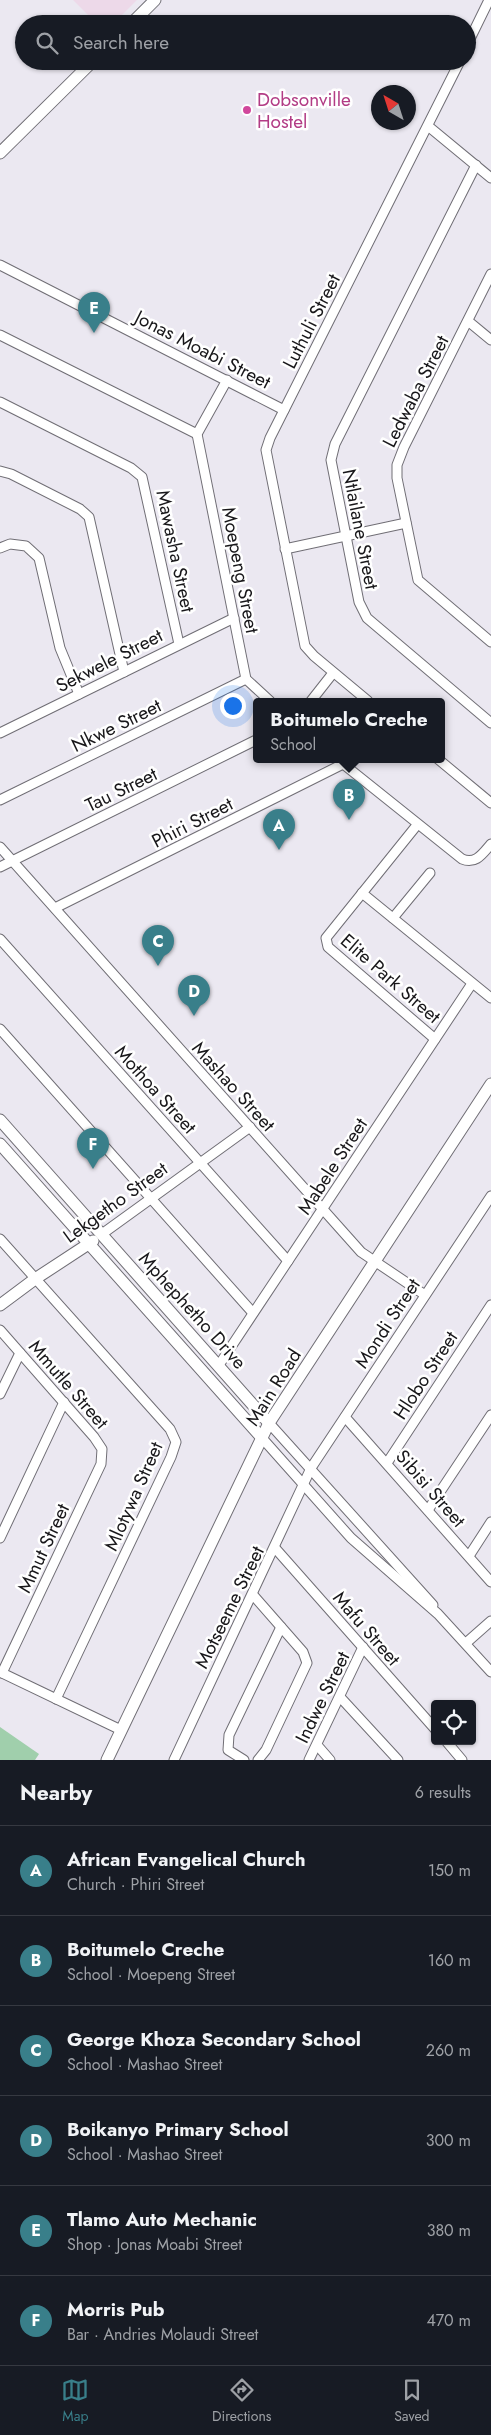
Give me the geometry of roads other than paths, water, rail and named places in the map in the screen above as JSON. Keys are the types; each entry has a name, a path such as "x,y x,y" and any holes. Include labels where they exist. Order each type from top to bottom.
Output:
{"street":[{"path":"140,15 155,0"},
{"path":"476,27 489,0"},
{"path":"0,153 84,70"},
{"name":"Luthuli Street","path":"364,698 333,673 305,646 266,450 284,410 456,70"},
{"path":"428,126 491,178"},
{"name":"Ntlailane Street","path":"476,165 335,444 332,467 358,602 367,618 491,723"},
{"name":"Jonas Moabi Street","path":"0,265 284,410"},
{"name":"Ledwaba Street","path":"491,274 398,460 397,478 418,580 491,642"},
{"path":"468,321 491,340"},
{"path":"0,335 197,434 227,380"},
{"name":"Mawasha Street","path":"0,402 132,468 142,477 179,644"},
{"name":"Moepeng Street","path":"197,434 246,679"},
{"path":"0,471 11,474 80,509 89,517 94,529 124,672"},
{"path":"285,548 406,523"},
{"path":"0,548 10,544 26,546 39,558 60,648 79,694"},
{"name":"Sekwele Street","path":"0,733 234,618"},
{"path":"313,698 333,673"},
{"path":"246,679 267,698"},
{"name":"Nkwe Street","path":"0,800 246,679"},
{"name":"Tau Street","path":"0,867 253,741"},
{"name":"Phiri Street","path":"54,908 336,763"},
{"path":"342,763 417,825 462,859 472,861 477,859 491,844"},
{"path":"443,763 491,803"},
{"name":"Elite Park Street","path":"417,825 327,934 326,938 328,947 435,1039"},
{"name":"Mashao Street","path":"0,848 323,1208 360,1252 425,1295"},
{"path":"393,918 430,874"},
{"path":"362,893 471,984 491,998"},
{"name":"Mothoa Street","path":"0,939 288,1261"},
{"name":"Mabele Street","path":"219,1365 471,984"},
{"path":"0,1029 253,1313"},
{"name":"Main Road","path":"107,1760 269,1423 491,1084"},
{"name":"Mphephetho Drive","path":"0,1120 431,1602 438,1614"},
{"name":"Lekgetho Street","path":"0,1305 35,1278 89,1244 250,1127"},
{"name":"Mphephetho Drive","path":"0,1144 351,1538 438,1614 491,1672"},
{"name":"Mondi Street","path":"311,1468 491,1196"},
{"name":"Mlotywa Street","path":"0,1239 170,1429 176,1442 171,1458 56,1699"},
{"name":"Hlobo Street","path":"387,1463 491,1305"},
{"name":"Mmutle Street","path":"0,1330 100,1445 103,1454 101,1464"},
{"path":"0,1394 20,1353"},
{"path":"0,1538 64,1402"},
{"path":"428,1510 491,1415"},
{"name":"Sibisi Street","path":"345,1417 491,1582"},
{"name":"Mmut Street","path":"1,1673 101,1464"},
{"name":"Motseeme Street","path":"174,1760 276,1548 311,1468"},
{"path":"469,1556 491,1522"},
{"name":"Mafu Street","path":"276,1548 431,1724"},
{"path":"253,1595 303,1652 307,1663 266,1750 258,1760"},
{"path":"466,1643 491,1620"},
{"path":"244,1760 228,1750 229,1735 281,1627"},
{"name":"Indwe Street","path":"309,1760 364,1648"},
{"path":"1,1673 121,1730"},
{"path":"340,1697 398,1760"},
{"path":"317,1745 330,1760"},
{"path":"449,1745 462,1760"}],"place":[{"name":"Dobsonville Hostel","path":"247,110"},
{"name":"Tlamo Auto Mechanic","path":"94,333"},
{"name":"Boitumelo Creche","path":"349,820"},
{"name":"African Evangelical Church","path":"279,850"},
{"name":"George Khoza Secondary School","path":"158,966"},
{"name":"Boikanyo Primary School","path":"194,1016"},
{"name":"Morris Pub","path":"93,1169"}]}
